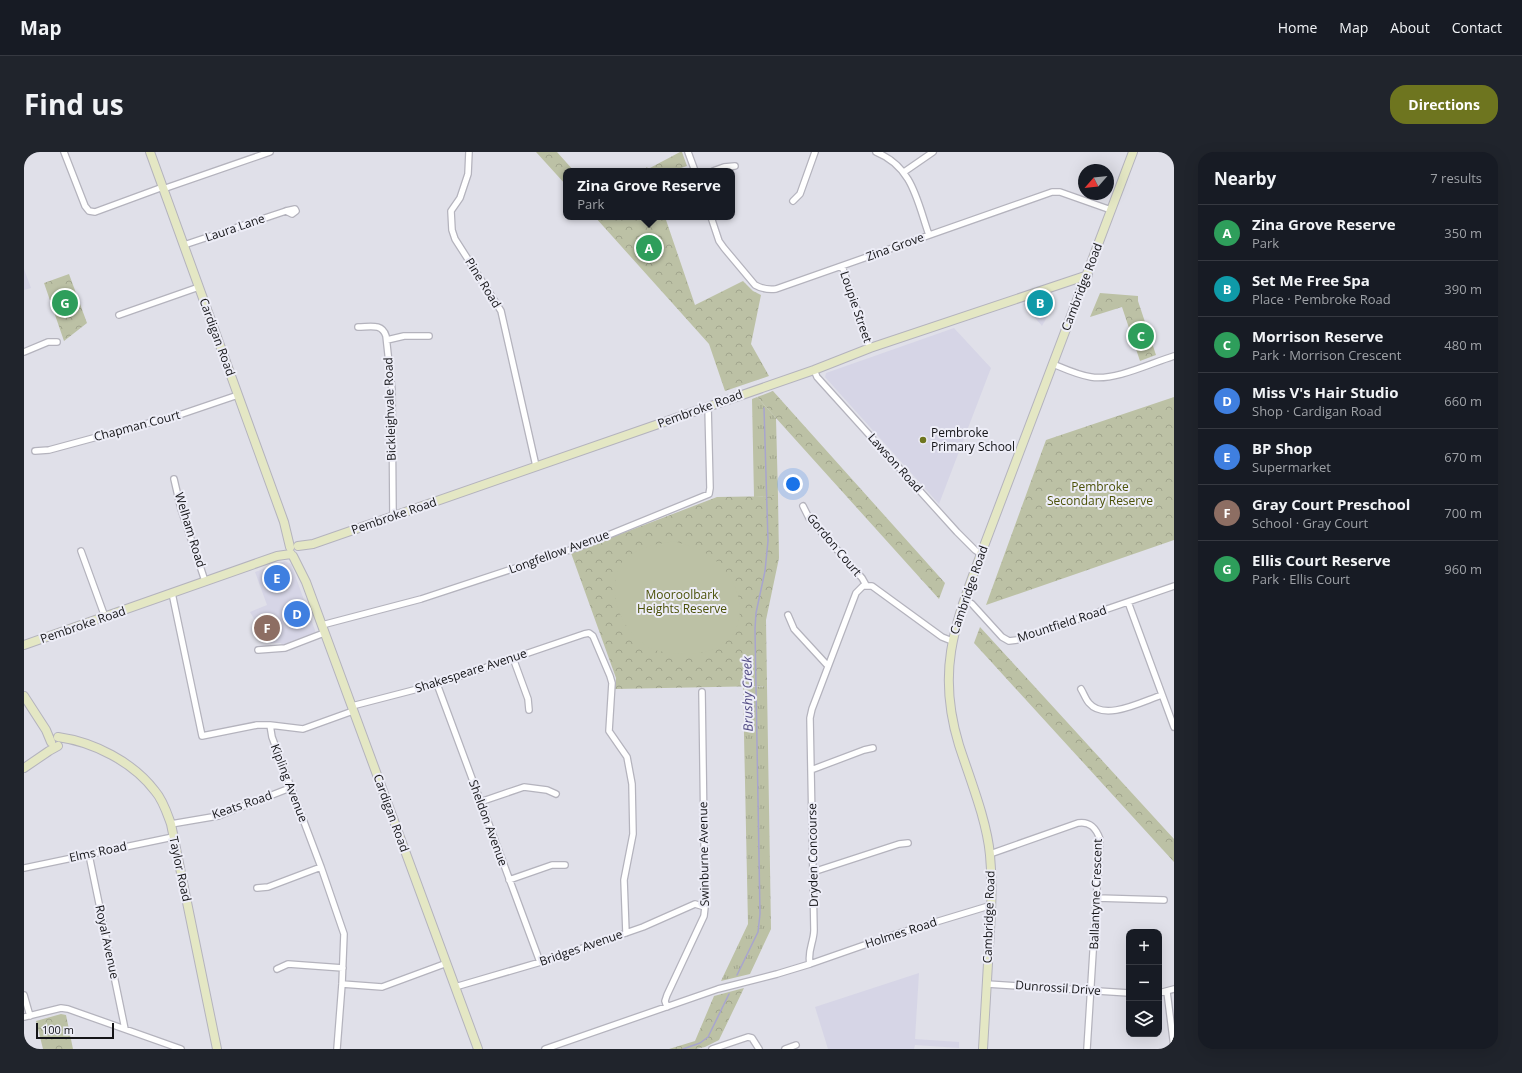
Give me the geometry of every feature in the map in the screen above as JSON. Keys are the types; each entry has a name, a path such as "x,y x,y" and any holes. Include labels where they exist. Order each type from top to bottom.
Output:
{"street":[{"path":"64,152 84,206 89,211 94,212 270,152"},
{"name":"Cardigan Road","path":"150,152 294,551 478,1049"},
{"name":"Pine Road","path":"469,152 468,174 460,198 451,211 452,230 455,239 501,311 536,466"},
{"path":"688,152 694,168"},
{"path":"793,201 800,194 815,152"},
{"path":"876,152 893,161 904,172 910,181 929,235"},
{"path":"904,172 933,152"},
{"name":"Cambridge Road","path":"983,1049 992,905 990,854 983,820 953,719 948,681 952,641 964,599 980,554 1088,275 1133,152"},
{"path":"721,168 735,166"},
{"name":"Zina Grove","path":"712,220 719,240 724,248 746,275 760,288 768,290 776,289 1052,192 1060,192 1111,210"},
{"name":"Laura Lane","path":"184,245 286,211"},
{"name":"Loupie Street","path":"842,266 870,348"},
{"name":"Pembroke Road","path":"24,645 814,370 870,348 1088,275"},
{"path":"119,314 199,287"},
{"name":"Bickleighvale Road","path":"358,327 379,327 385,331 387,340 392,390 393,516"},
{"path":"387,340 404,336 429,336"},
{"path":"24,352 48,342 57,342"},
{"path":"1053,364 1090,377 1104,378 1174,356"},
{"name":"Lawson Road","path":"814,370 817,377 960,535 980,554"},
{"name":"Chapman Court","path":"35,451 49,450 182,414 238,395"},
{"name":"Longfellow Avenue","path":"323,629 421,599 579,547 709,494 708,406"},
{"name":"Welham Road","path":"174,479 181,508 205,581"},
{"name":"Gordon Court","path":"803,506 809,518 862,578 866,585"},
{"path":"81,551 104,617"},
{"path":"866,585 875,587 942,637 952,641"},
{"name":"Dryden Concourse","path":"810,964 809,952 813,940 814,930 811,713 856,593 860,587 866,585"},
{"name":"Mountfield Road","path":"964,599 972,604 1002,637 1009,641 1017,640 1174,586"},
{"path":"172,593 202,736 256,724 270,725"},
{"path":"1128,602 1174,727"},
{"path":"788,615 794,628 828,666"},
{"path":"258,650 285,648 323,629"},
{"name":"Shakespeare Avenue","path":"270,725 303,729 352,709 437,684 589,632 597,642 610,676 612,684 609,731 627,757 632,784 633,834 624,880 626,932"},
{"path":"513,658 528,699 529,710"},
{"name":"Sheldon Avenue","path":"437,684 540,962"},
{"path":"1081,690 1088,703 1095,708 1105,711 1117,711 1162,695"},
{"name":"Swinburne Avenue","path":"667,1007 665,1001 667,995 704,916 705,907 702,692"},
{"name":"Taylor Road","path":"24,696 55,743 70,739 86,743 125,763 156,791 170,824 217,1049"},
{"name":"Kipling Avenue","path":"270,725 272,738 321,867 344,934 337,1049"},
{"path":"24,768 55,743"},
{"path":"812,770 873,748"},
{"path":"480,802 524,787 547,790 556,794"},
{"name":"Keats Road","path":"170,824 218,816 290,788"},
{"name":"Ballantyne Crescent","path":"990,854 1078,823 1085,822 1097,830 1100,839 1087,1049"},
{"name":"Elms Road","path":"24,868 173,837"},
{"path":"814,872 899,844 908,843"},
{"name":"Royal Avenue","path":"89,855 125,1029"},
{"path":"509,880 552,865 565,864"},
{"path":"256,888 268,887 321,867"},
{"path":"1097,898 1164,900"},
{"name":"Bridges Avenue","path":"455,987 540,962 643,927 695,904 705,907"},
{"name":"Holmes Road","path":"810,964 896,934 992,905"},
{"path":"342,984 382,987 447,963"},
{"path":"277,969 288,964 343,968"},
{"path":"545,1049 723,987 771,976 810,964"},
{"name":"Dunrossil Drive","path":"987,984 1126,993"},
{"path":"1162,993 1174,989"},
{"path":"1167,992 1174,1047"},
{"path":"24,995 27,1016 61,1008 181,1049"},
{"path":"712,1049 748,1036 752,1038 759,1049"},
{"path":"785,1049 796,1046"}],"shaded area":[{"path":"24,269 31,288 24,290"},
{"path":"1040,298 1051,310 1042,326 1023,304"},
{"name":"Pembroke Primary School","path":"954,328 991,368 939,504 825,377 826,373"},
{"path":"285,561 291,564 316,633 282,645 281,643 268,643 250,612 267,605 255,572"},
{"path":"919,973 915,1039 959,1042 959,1048 915,1045 914,1049 828,1049 815,1007"}],"green space":[{"path":"536,152 557,152 571,168 563,168 563,182"},
{"path":"680,152 682,152 687,166 681,168 650,168"},
{"path":"598,220 666,220 695,305 743,281 753,291 761,295 751,344 769,376 725,391 709,344"},
{"path":"69,274 87,323 64,341 44,283"},
{"path":"1100,293 1138,296 1138,301 1156,355 1140,361 1122,307 1090,317"},
{"path":"773,391 945,583 939,599 757,397"},
{"path":"757,397 776,418 778,496 754,497 752,399"},
{"name":"Pembroke Secondary Reserve","path":"1174,397 1174,540 986,605 1046,440"},
{"name":"Mooroolbark Heights Reserve","path":"778,496 779,558 766,620 767,686 615,689 616,678 571,553 717,497"},
{"path":"674,541 693,547 710,556 728,574 738,597 740,609 739,621 734,633 720,645 708,651 686,654 652,649 640,641 632,633 621,616 618,607 615,587 616,577 617,572 624,560 631,554 642,549"},
{"path":"980,627 1174,839 1174,862 974,643"},
{"path":"767,686 771,929 750,974 721,981 748,924 743,687"},
{"path":"744,988 719,1040 705,1047 696,1049 669,1049 695,1041 714,996"},
{"path":"61,1014 66,1015 73,1049 43,1049 36,1021"}],"waterway":[{"name":"Brushy Creek","path":"737,975 758,932 760,914 755,629 756,613 765,571 768,541 764,408"},
{"name":"Brushy Creek","path":"683,1049 700,1043 708,1037 729,994"}],"place":[{"name":"Zina Grove Reserve","path":"649,248"},
{"name":"Ellis Court Reserve","path":"65,303"},
{"name":"Set Me Free Spa","path":"1040,303"},
{"name":"Morrison Reserve","path":"1141,336"},
{"name":"Pembroke Primary School","path":"923,440"},
{"name":"BP Shop","path":"277,578"},
{"name":"Miss V's Hair Studio","path":"297,614"},
{"name":"Gray Court Preschool","path":"267,628"}]}
